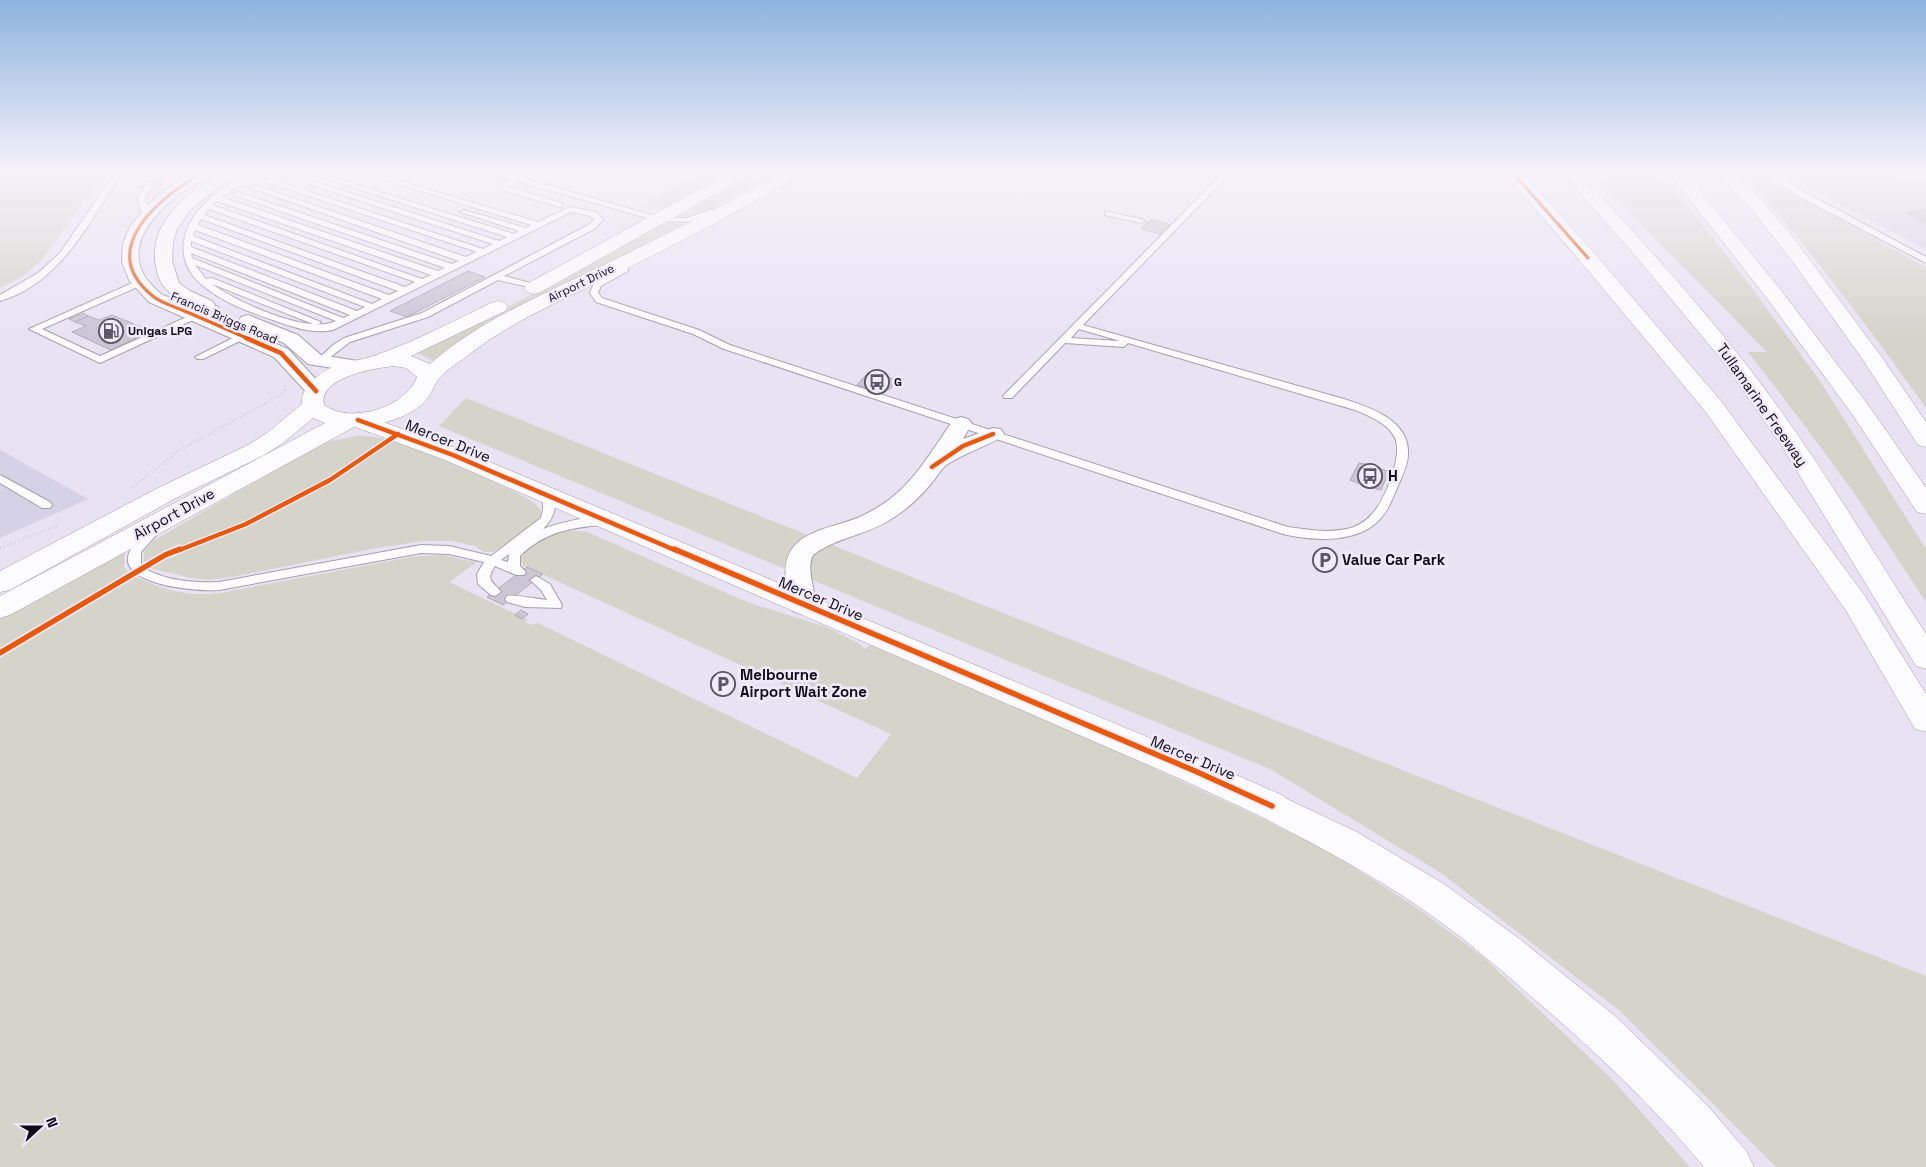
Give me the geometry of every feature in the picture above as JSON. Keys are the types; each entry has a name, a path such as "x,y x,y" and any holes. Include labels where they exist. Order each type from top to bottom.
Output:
{"main road":[{"name":"Airport Drive","path":"0,583 167,493 256,450 275,438 314,399 325,381 357,366 382,361 448,332 535,287 643,227"},
{"name":"Airport Drive","path":"0,608 353,420 384,414 413,401 428,385 428,377 455,352 549,299 694,227"},
{"path":"1561,227 1714,406 1855,603 1926,720"},
{"name":"Tullamarine Freeway","path":"1620,227 1727,354 1792,444 1926,658"},
{"path":"1719,227 1790,316 1861,411 1926,506"},
{"path":"1776,227 1858,336 1926,440"},
{"path":"382,361 414,363 421,367 428,377"},
{"path":"314,399 323,415 353,420"},
{"name":"Mercer Drive","path":"353,420 453,455 1195,771 1272,806 1344,843 1431,895 1508,952 1601,1030 1692,1120 1732,1167"}],"street":[{"path":"138,227 130,246 132,268 139,283"},
{"name":"Francis Briggs Road","path":"170,227 164,244 166,273 173,287 186,296 292,339 320,362"},
{"name":"Francis Briggs Road","path":"139,283 155,298 194,317 281,353 289,360 314,399"},
{"path":"320,362 357,366"},
{"path":"802,605 798,565 800,555 804,550 824,538 886,514 911,493 932,468 945,451 961,423"},
{"path":"932,468 962,446 993,434"}],"lane":[{"path":"0,298 43,275 63,255 81,227"},
{"path":"191,227 186,248 187,259 195,274 330,328 529,227"},
{"path":"196,227 389,298"},
{"path":"231,227 405,290"},
{"path":"268,227 422,282"},
{"path":"302,227 437,274"},
{"path":"334,227 451,267"},
{"path":"371,227 466,260"},
{"path":"410,227 482,251"},
{"path":"448,227 498,244"},
{"path":"486,227 513,236"},
{"path":"516,227 524,230"},
{"path":"320,362 336,347 347,340 419,318 590,227"},
{"path":"694,227 660,251 600,283 594,289 596,296 604,302 696,332 727,346 1287,531 1322,535 1342,533 1366,525 1377,517 1396,479 1403,455 1401,439 1394,429 1374,414 1349,404 1078,326"},
{"path":"1008,396 1173,227"},
{"path":"1865,227 1926,260"},
{"path":"188,237 372,307"},
{"path":"186,248 358,314"},
{"path":"187,259 343,321"},
{"path":"496,277 535,287"},
{"path":"139,283 34,329 100,360 214,308"},
{"path":"200,356 241,337"},
{"path":"1064,340 1139,345"},
{"path":"0,478 46,505"},
{"path":"495,592 488,587 483,579 485,570 492,561 544,522 549,510 549,497"},
{"path":"174,514 138,548 133,558 134,564 143,572 166,581 188,586 229,585 425,548 456,549 519,571 514,563 514,555 541,534 565,525 605,521"},
{"path":"511,599 525,603 556,605 546,587 536,580"}],"path":[{"path":"128,490 178,451 284,392 286,384 282,376"},
{"path":"0,548 63,524"}],"shaded area":[{"path":"0,227 65,227 40,262 22,277 0,288"},
{"path":"652,227 681,227 453,346 435,360 417,353 512,305"},
{"path":"1645,227 1704,227 1746,280 1820,381 1926,549 1926,602 1856,496 1748,352 1767,352"},
{"path":"1789,227 1854,227 1926,267 1926,408 1885,351"},
{"path":"1885,227 1926,227 1926,249"},
{"path":"466,398 937,587 1926,976 1926,1167 1776,1167 1620,1011 1441,873 1270,769 439,426"},
{"path":"356,436 372,437 398,443 475,473 534,503 541,510 540,517 534,524 493,552 484,552 475,546 453,541 423,541 209,580 191,578 154,569 144,563 144,552 153,541 321,443"},
{"path":"0,450 88,499 0,538"},
{"path":"564,530 587,532 747,602 826,627 858,643 865,649 871,645 1099,743 1312,843 1354,867 1417,908 1482,956 1610,1077 1690,1167 0,1167 0,616 125,551 124,566 135,577 168,589 184,593 201,594 220,593 411,557 443,555 471,560 477,562 449,582 516,614 522,619 528,620 525,622 531,625 538,623 857,778 891,734 522,565 521,558 525,552 546,537"}],"building":[{"path":"1143,227 1167,227 1160,234 1141,229"},
{"path":"468,271 485,277 407,317 390,311"},
{"path":"83,313 88,316 75,322 69,319"},
{"path":"112,315 151,331 111,350 72,332 86,326 75,322 88,316 99,320"},
{"path":"873,372 897,380 890,389 882,393 857,385 866,375"},
{"path":"1359,463 1371,465 1389,472 1381,490 1350,480"},
{"path":"527,567 543,574 503,605 487,597"},
{"path":"521,610 528,614 522,619 515,615"}],"cycle path":[{"path":"138,227 131,244 130,262 138,280 155,298 281,353 316,391"},
{"path":"1561,227 1588,258"},
{"path":"358,420 453,455 1195,771 1272,806"},
{"path":"0,653 165,555 246,524 330,480 398,434"},
{"path":"932,467 963,446 993,434"}],"place":[{"name":"Unigas LPG","path":"111,331"},
{"name":"G","path":"877,382"},
{"name":"H","path":"1370,476"},
{"name":"Value Car Park","path":"1325,560"},
{"name":"Melbourne Airport Wait Zone","path":"723,684"}]}
